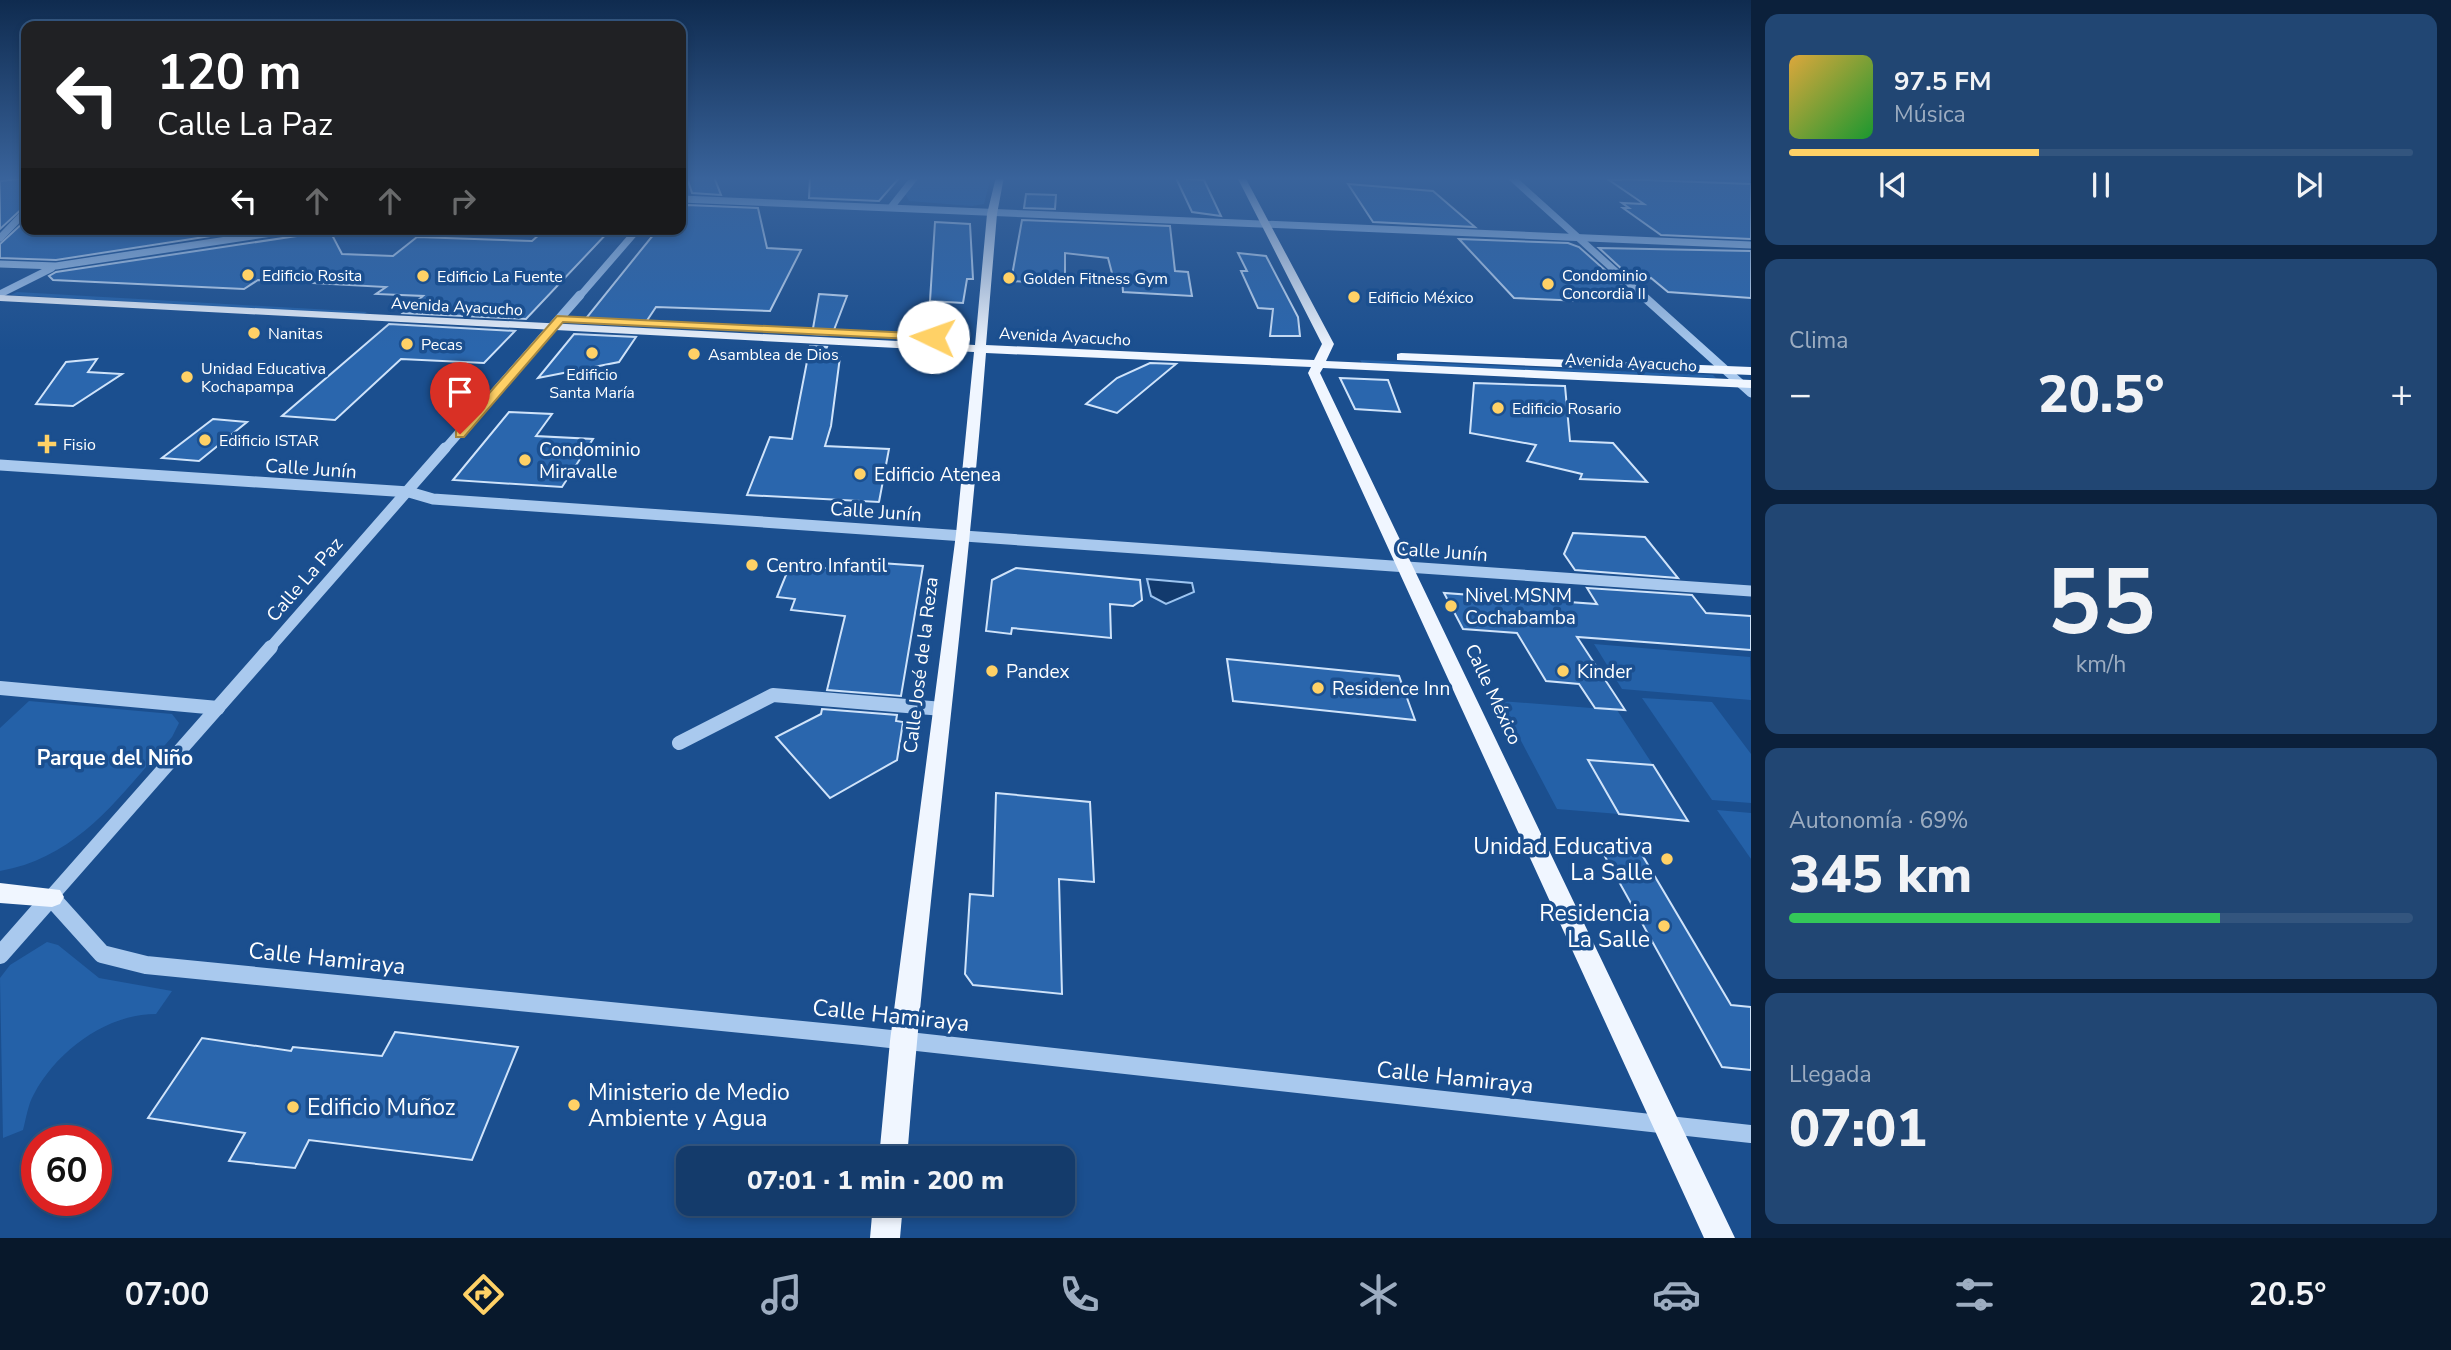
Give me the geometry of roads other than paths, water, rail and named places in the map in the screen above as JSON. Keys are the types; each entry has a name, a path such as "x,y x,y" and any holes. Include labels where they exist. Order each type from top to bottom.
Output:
{"main road":[{"name":"Calle José de la Reza","path":"894,1146 904,1041 964,534 990,235"},
{"name":"Calle México","path":"1270,235 1328,344 1314,373 1720,1238"},
{"name":"Avenida Ayacucho","path":"6,287 556,324"},
{"name":"Avenida Ayacucho","path":"0,296 211,310 1321,359 1745,384"},
{"path":"211,310 226,300"},
{"name":"Avenida Ayacucho","path":"1321,359 1751,370"},
{"path":"0,892 52,897"},
{"path":"885,1238 887,1216"}],"street":[{"path":"0,264 56,266 259,235"},
{"name":"Calle La Paz","path":"0,955 633,235"},
{"path":"1478,235 1751,245"},
{"path":"1576,235 1723,369 1745,384 1751,393"},
{"path":"0,296 6,287 56,266"},
{"name":"Calle Junín","path":"0,465 409,492 433,499 1751,591"},
{"path":"0,476 15,466"},
{"path":"0,688 218,708"},
{"path":"679,743 773,695 943,709"},
{"name":"Calle Hamiraya","path":"52,897 67,919 102,954 146,965 904,1041 1751,1134"}],"place":[{"name":"Edificio Rosita","path":"248,275"},
{"name":"Edificio La Fuente","path":"423,276"},
{"name":"Golden Fitness Gym","path":"1009,278"},
{"name":"Condominio Concordia II","path":"1548,284"},
{"name":"Edificio México","path":"1354,297"},
{"name":"Nanitas","path":"254,333"},
{"name":"Pecas","path":"407,344"},
{"name":"Edificio Santa María","path":"592,353"},
{"name":"Asamblea de Dios","path":"694,354"},
{"name":"Unidad Educativa Kochapampa","path":"187,377"},
{"name":"Edificio Rosario","path":"1498,408"},
{"name":"Edificio ISTAR","path":"205,440"},
{"name":"Fisio","path":"47,444"},
{"name":"Condominio Miravalle","path":"525,460"},
{"name":"Edificio Atenea","path":"860,474"},
{"name":"Centro Infantil","path":"752,565"},
{"name":"Nivel MSNM Cochabamba","path":"1451,606"},
{"name":"Pandex","path":"992,671"},
{"name":"Kinder","path":"1563,671"},
{"name":"Residence Inn","path":"1318,688"},
{"name":"Unidad Educativa La Salle","path":"1667,859"},
{"name":"Residencia La Salle","path":"1664,926"},
{"name":"Ministerio de Medio Ambiente y Agua","path":"574,1105"},
{"name":"Edificio Muñoz","path":"293,1107"}],"district":[{"name":"Parque del Niño","path":"115,758"}]}
